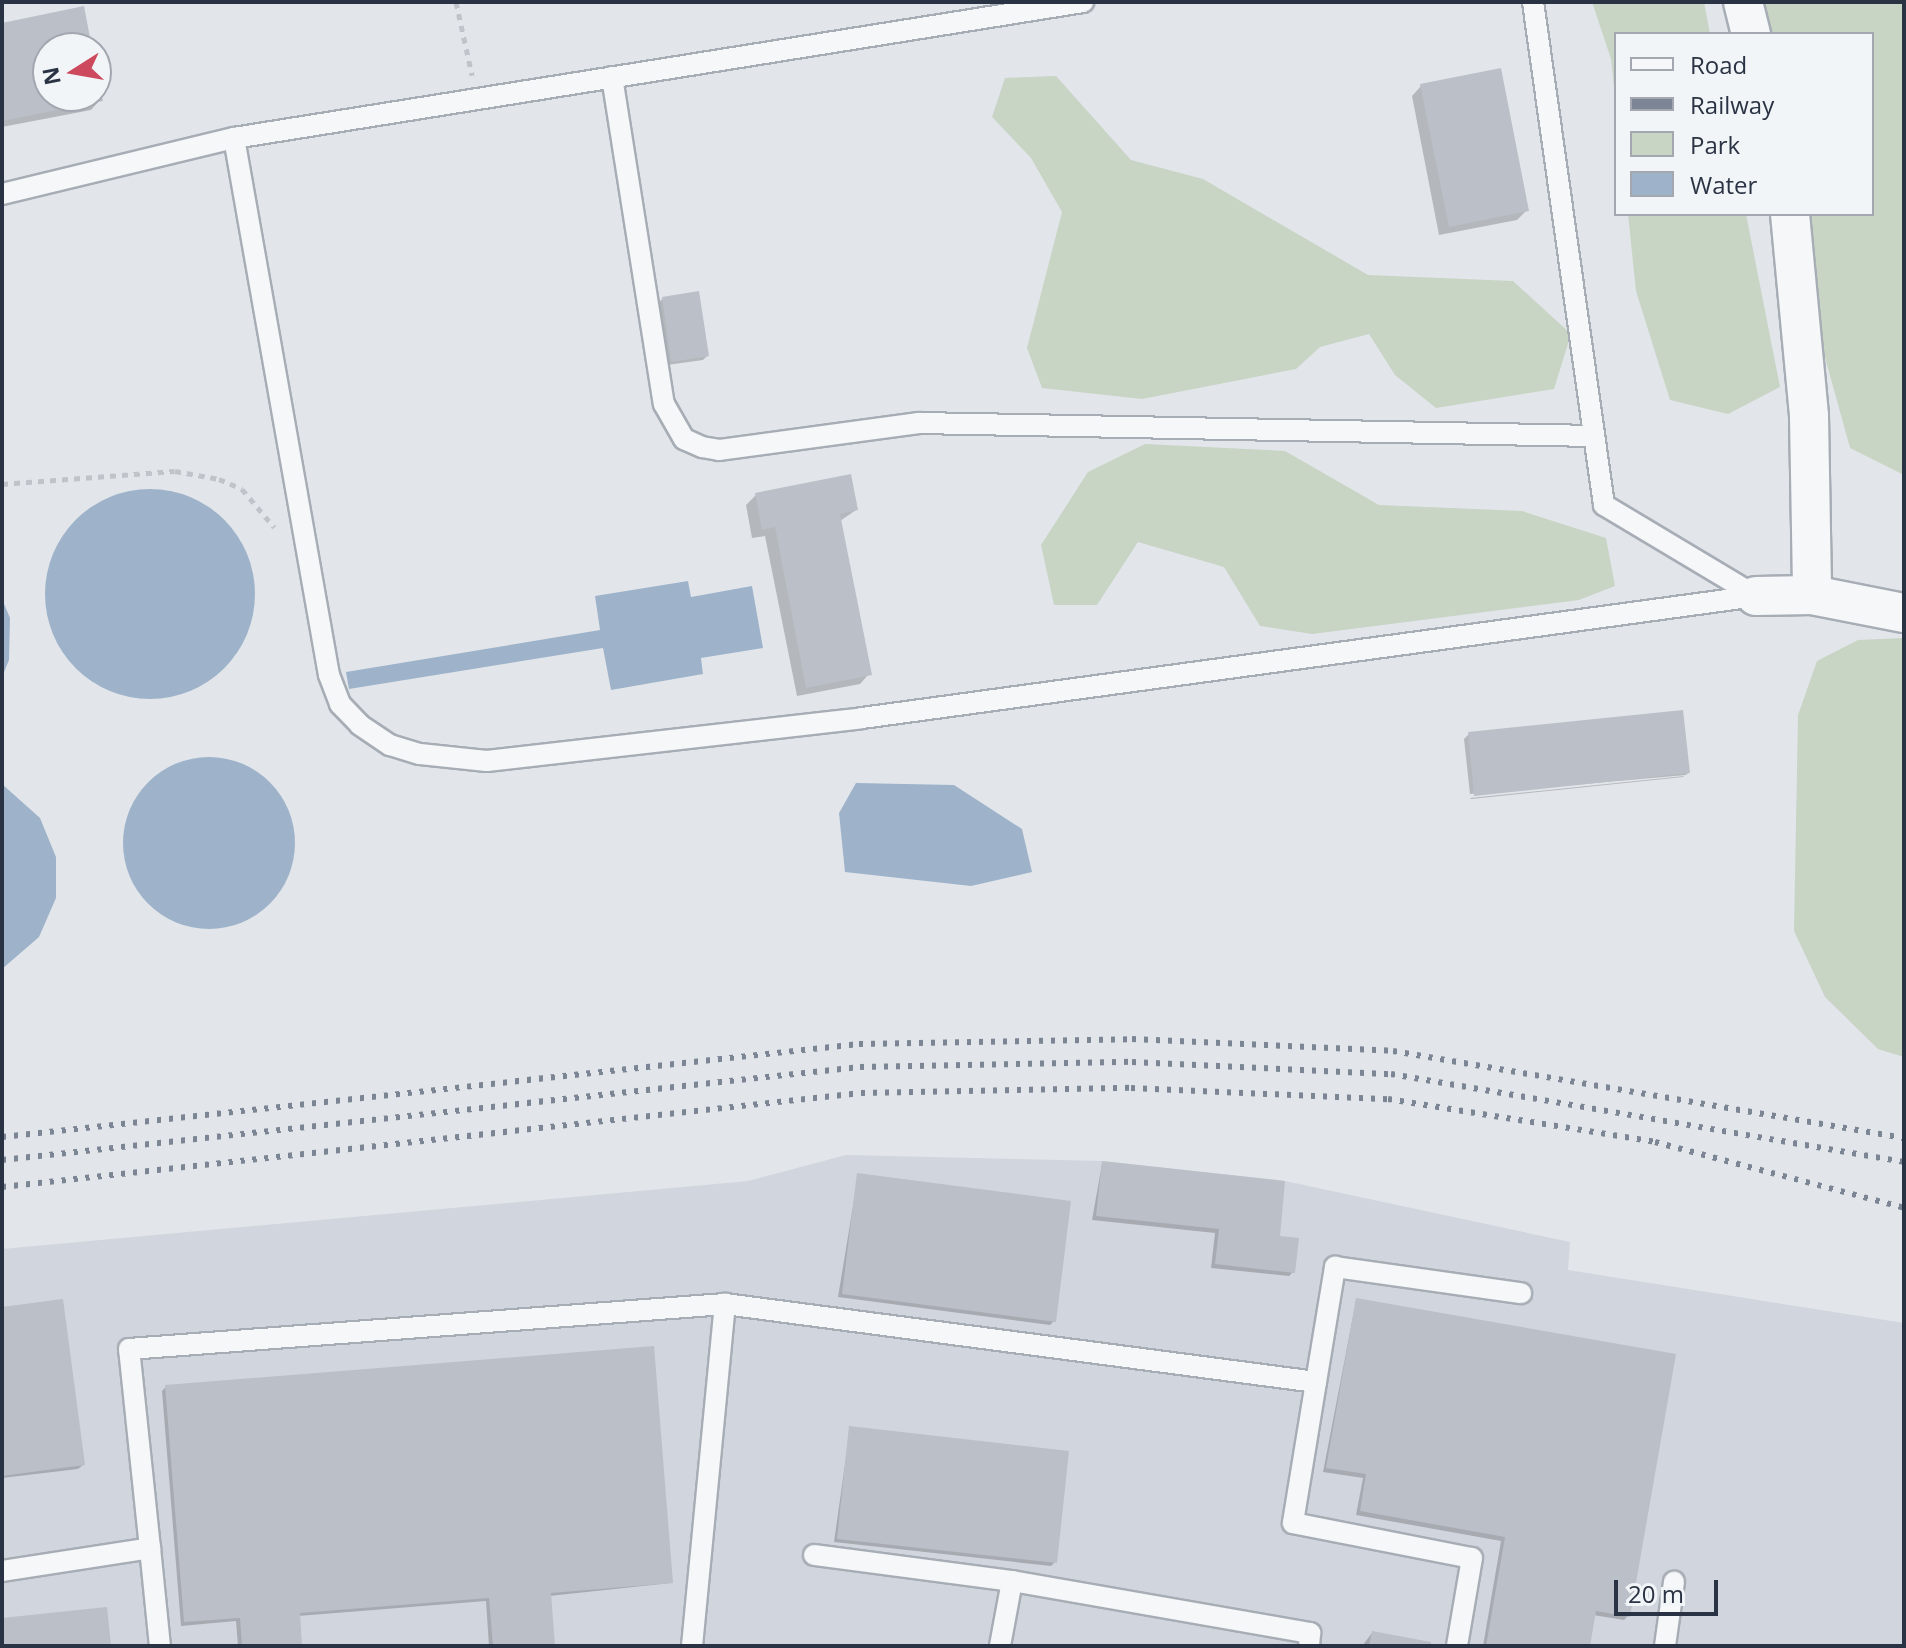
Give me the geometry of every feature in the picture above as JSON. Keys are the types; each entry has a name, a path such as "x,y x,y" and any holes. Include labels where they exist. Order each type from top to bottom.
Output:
{"street":[{"path":"1743,2 1750,32"},
{"path":"1790,216 1809,416 1812,595"},
{"path":"1756,596 1812,595 1904,613"}],"lane":[{"path":"2,194 234,138 1083,2"},
{"path":"1533,2 1604,505 1756,596"},
{"path":"612,77 664,404 684,439 702,447 719,450 918,423 1594,436"},
{"path":"234,138 329,675 340,704 360,725 390,745 420,754 487,761 862,718 1756,596"},
{"path":"1457,1646 1472,1558 1293,1523 1335,1267 1521,1293"},
{"path":"160,1646 129,1349 725,1304 1316,1382"},
{"path":"692,1646 725,1304"},
{"path":"2,1571 150,1548"},
{"path":"814,1555 1012,1581 1310,1633 1309,1646"},
{"path":"1000,1646 1012,1581"},
{"path":"1665,1646 1674,1582"}],"path":[{"path":"456,2 477,99"},
{"path":"2,484 175,471 219,479 242,489 276,531"}],"shaded area":[{"path":"846,1155 1102,1161 1285,1181 1570,1242 1568,1270 1904,1323 1904,1646 2,1646 2,1249 748,1181"}],"green space":[{"path":"1592,2 1704,2 1710,32 1614,32 1614,88 1611,59"},
{"path":"1758,2 1904,2 1904,475 1850,448 1823,350 1806,216 1874,216 1874,32 1759,32"},
{"path":"1056,76 1131,160 1203,179 1368,275 1513,281 1571,334 1554,389 1436,408 1395,375 1369,334 1320,347 1296,369 1142,399 1042,388 1027,348 1062,212 1031,158 992,117 1005,78"},
{"path":"1628,216 1746,216 1780,387 1728,414 1670,400 1636,291"},
{"path":"1145,444 1285,451 1379,505 1522,511 1606,538 1615,586 1579,600 1312,634 1260,626 1224,567 1138,542 1097,605 1054,605 1041,545 1088,472"},
{"path":"1904,638 1904,1057 1878,1049 1825,997 1794,931 1798,715 1817,661 1858,640"}],"water":[{"path":"150,489 190,497 209,506 225,519 238,535 247,554 255,594 247,634 238,653 225,669 209,682 190,691 150,699 110,691 91,682 75,669 62,653 53,634 45,594 53,554 62,535 75,519 91,506 110,497"},
{"path":"688,581 691,597 752,586 763,648 701,658 703,674 611,690 603,648 349,689 346,672 600,630 595,596"},
{"path":"2,599 10,618 9,660 2,677"},
{"path":"209,757 242,764 269,783 288,810 295,843 288,876 269,903 242,922 209,929 176,922 149,903 130,876 123,843 130,810 149,783 176,764"},
{"path":"856,783 954,785 1022,829 1032,872 971,886 845,872 839,813"},
{"path":"2,784 40,818 56,857 56,898 39,937 2,969"}],"building":[{"path":"84,6 89,32 32,32 32,112 47,112 2,121 2,23"},
{"path":"1501,68 1529,211 1449,227 1420,84"},
{"path":"699,291 709,356 671,362 662,297"},
{"path":"851,474 858,510 840,514 872,675 806,688 775,527 762,530 755,493"},
{"path":"1683,710 1690,773 1474,796 1468,732"},
{"path":"1102,1161 1285,1181 1280,1236 1299,1238 1295,1273 1215,1264 1219,1229 1096,1216"},
{"path":"857,1173 1071,1201 1056,1322 842,1294"},
{"path":"1356,1298 1676,1354 1630,1617 1596,1611 1590,1646 1486,1646 1505,1537 1360,1511 1366,1474 1326,1468"},
{"path":"63,1299 85,1465 2,1476 2,1307"},
{"path":"654,1346 673,1583 551,1593 555,1646 493,1646 489,1598 300,1613 302,1646 242,1646 240,1618 184,1622 165,1385"},
{"path":"849,1426 1069,1451 1057,1563 837,1539"},
{"path":"107,1607 111,1646 2,1646 2,1618"},
{"path":"1372,1631 1431,1642 1431,1646 1369,1646"}],"railway":[{"path":"2,1137 859,1044 1132,1039 1393,1051 1904,1138"},
{"path":"2,1160 860,1067 1132,1062 1391,1074 1904,1162"},
{"path":"2,1187 861,1093 1131,1088 1388,1099 1655,1142 1904,1208"}]}
